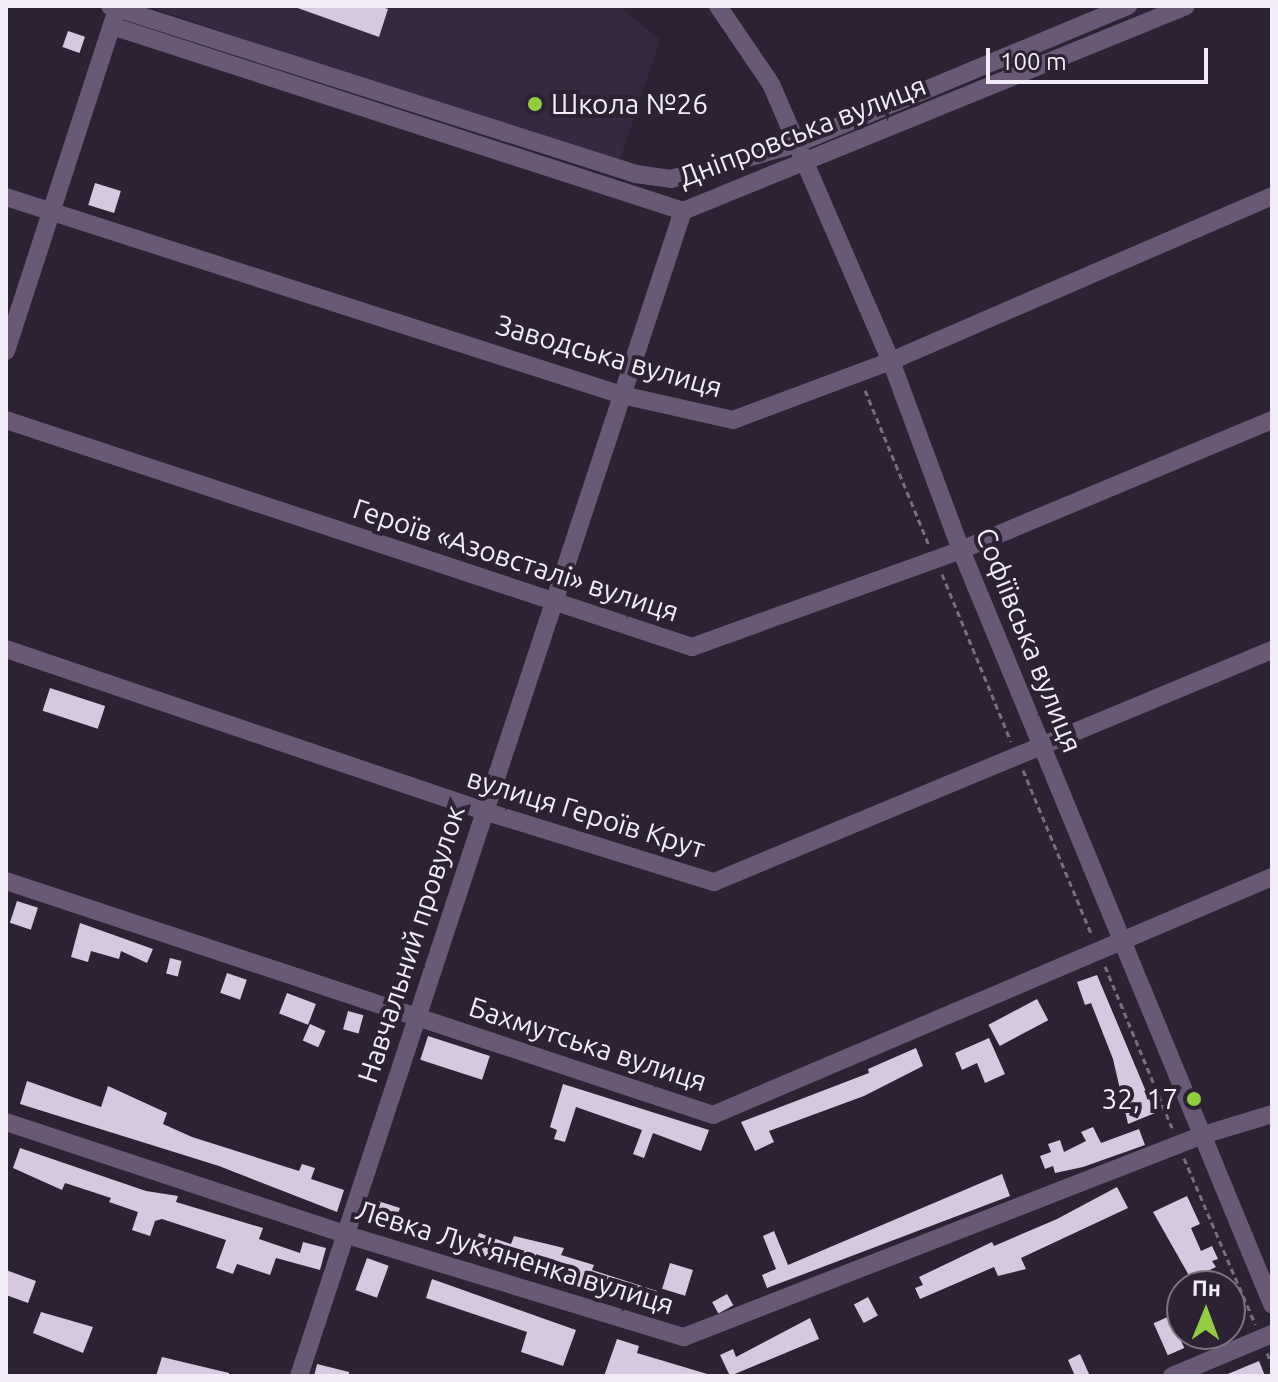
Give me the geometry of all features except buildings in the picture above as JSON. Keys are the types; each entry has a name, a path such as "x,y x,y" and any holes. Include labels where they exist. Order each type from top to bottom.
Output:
{"street":[{"name":"Софіївська вулиця","path":"718,6 771,84 891,361 961,550 1272,1304"},
{"name":"Дніпровська вулиця","path":"115,12 636,174 671,179 796,144 1128,6"},
{"name":"Дніпровська вулиця","path":"115,12 683,211 1186,6"},
{"path":"6,351 115,12"},
{"name":"Заводська вулиця","path":"6,197 622,395 733,420 891,361 1272,196"},
{"name":"Навчальний провулок","path":"299,1376 683,211"},
{"name":"Героїв «Азовсталі» вулиця","path":"6,420 553,605 692,647 961,550 1272,420"},
{"name":"вулиця Героїв Крут","path":"6,649 484,811 714,882 1272,650"},
{"name":"Бахмутська вулиця","path":"6,881 713,1115 1272,877"},
{"name":"Левка Лук'яненка вулиця","path":"6,1122 344,1234 684,1337 1203,1135 1272,1114"},
{"path":"1172,1376 1267,1336"}],"path":[{"path":"858,373 1179,1145 1267,1336 1272,1364"}],"shaded area":[{"name":"Школа №26","path":"148,6 619,6 660,40 617,168"}],"place":[{"name":"Школа №26","path":"535,104"},
{"name":"32, 17","path":"1194,1099"}]}
